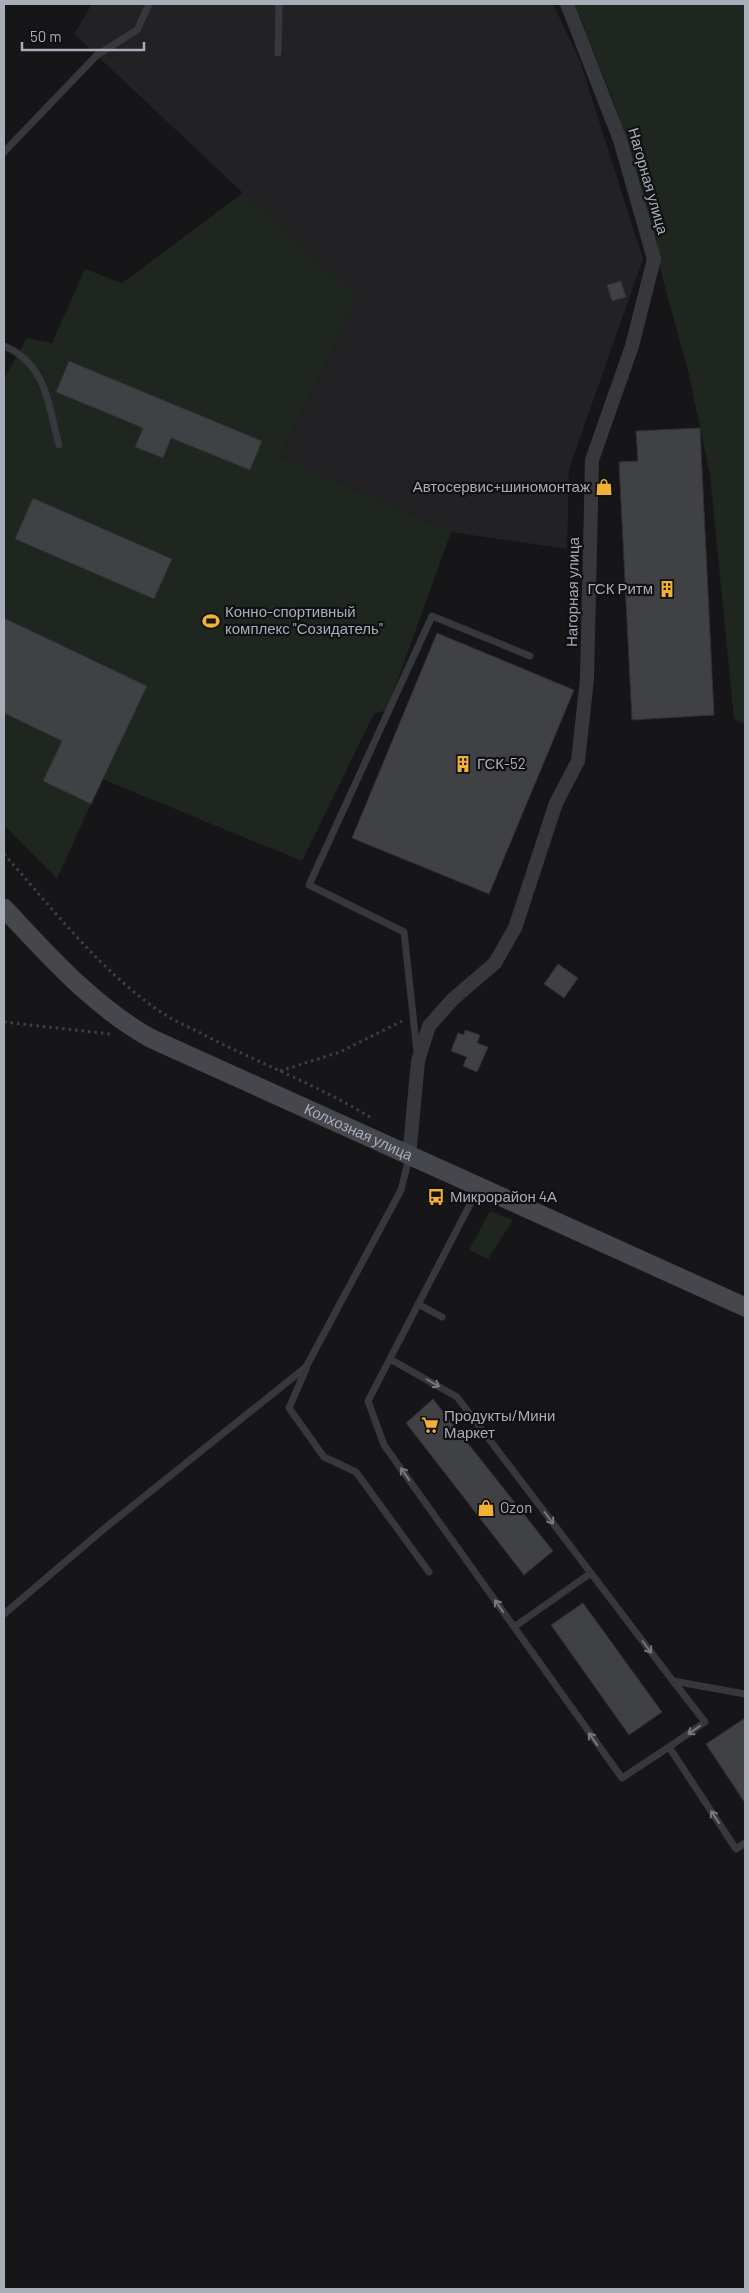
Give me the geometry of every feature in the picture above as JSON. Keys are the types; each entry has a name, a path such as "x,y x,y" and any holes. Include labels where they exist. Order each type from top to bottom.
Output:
{"street":[{"name":"Нагорная улица","path":"409,1157 418,1061 429,1026 453,999 495,963 515,928 556,802 578,760 588,679 592,460 632,346 654,260 620,140 567,4"},
{"name":"Колхозная улица","path":"4,908 94,1000 130,1026 409,1157 480,1186 745,1307"}],"lane":[{"path":"4,152 97,55 137,30 149,4"},
{"path":"278,53 279,4"},
{"path":"4,346 19,353 41,377 59,445"},
{"path":"418,1061 404,932 310,885 432,616 530,656"},
{"path":"409,1157 401,1190 306,1367 289,1408 324,1457 356,1472 429,1572"},
{"path":"390,1358 457,1397 705,1722 622,1778 384,1445 368,1401 390,1358 418,1304 480,1186"},
{"path":"418,1304 442,1317"},
{"path":"4,1614 120,1516 306,1367"},
{"path":"514,1627 591,1573"},
{"path":"673,1681 745,1694"},
{"path":"669,1747 736,1848 745,1843"}],"path":[{"path":"4,854 120,980 140,997 168,1017 347,1103 374,1120"},
{"path":"280,1071 340,1052 413,1016"},
{"path":"4,1022 111,1034"}],"shaded area":[{"path":"92,4 553,4 580,61 643,259 569,469 567,549 451,532 280,456 358,296 243,193 74,34"},
{"path":"575,4 745,4 745,724 734,719 710,475 689,375 617,111"},
{"name":"Конно-спортивный комплекс \"Созидатель\"","path":"243,193 358,296 280,456 451,532 387,710 374,714 302,861 102,779 57,879 4,825 4,379 27,338 52,343 85,269 122,283"},
{"path":"490,1211 513,1220 488,1259 469,1250"}],"building":[{"path":"621,281 626,297 612,301 607,285"},
{"path":"69,361 262,441 250,470 171,438 163,458 135,447 143,428 56,392"},
{"name":"ГСК Ритм","path":"700,428 714,715 632,720 619,462 638,461 636,431"},
{"path":"33,498 172,559 154,599 15,539"},
{"path":"4,618 147,686 91,804 43,781 62,741 4,713"},
{"name":"ГСК-52","path":"437,633 574,690 489,894 352,838"},
{"path":"558,964 578,978 564,998 544,984"},
{"path":"465,1030 480,1035 477,1043 488,1047 477,1072 463,1066 467,1057 451,1051 458,1033 464,1035"},
{"path":"433,1399 553,1551 524,1575 406,1423"},
{"path":"583,1603 662,1712 629,1735 551,1625"},
{"path":"745,1718 745,1803 706,1744"}],"place":[{"name":"Автосервис+шиномонтаж","path":"604,487"},
{"name":"ГСК Ритм","path":"667,589"},
{"name":"Конно-спортивный комплекс \"Созидатель\"","path":"211,621"},
{"name":"ГСК-52","path":"463,764"},
{"name":"Микрорайон 4А","path":"436,1197"},
{"name":"Продукты/Мини Маркет","path":"430,1425"},
{"name":"Ozon","path":"486,1508"}]}
